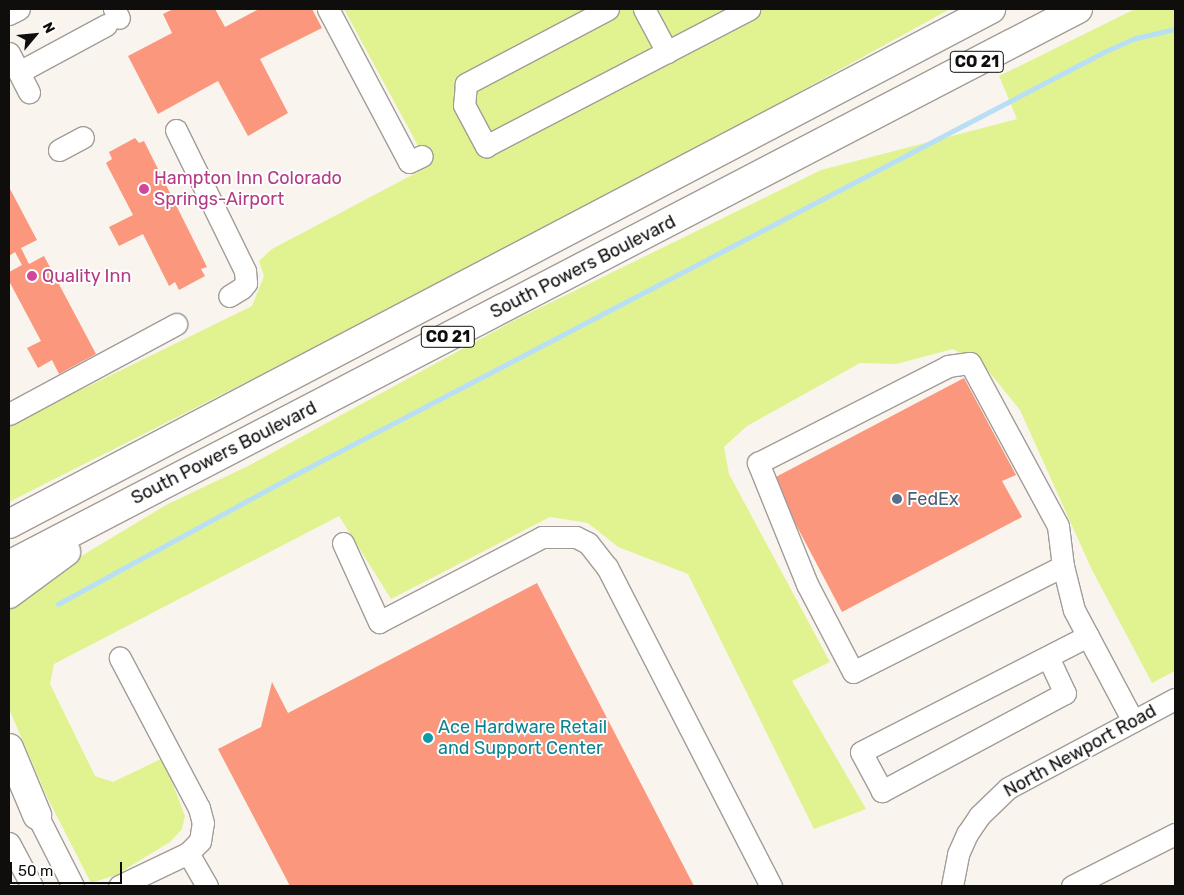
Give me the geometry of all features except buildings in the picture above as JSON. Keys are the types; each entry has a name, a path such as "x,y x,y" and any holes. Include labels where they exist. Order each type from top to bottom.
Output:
{"highway":[{"name":"South Powers Boulevard","path":"9,524 990,9"},
{"name":"South Powers Boulevard","path":"9,565 1078,9"},
{"path":"9,507 358,340"},
{"path":"9,594 60,556 248,441"},
{"path":"9,748 37,815"}],"street":[{"path":"9,14 19,9"},
{"path":"328,9 409,162 422,156"},
{"path":"608,9 466,84 464,105 486,146 749,9"},
{"path":"644,9 667,52"},
{"path":"29,92 14,62 113,17"},
{"path":"176,130 244,271 246,282 242,288 229,296"},
{"path":"60,150 83,137"},
{"path":"9,414 176,324"},
{"path":"1063,566 853,672 807,584 758,463 948,366 970,363 1058,526 1063,566 1074,610 1133,721"},
{"path":"343,543 380,622 542,537 576,537 588,543 608,567 771,886"},
{"path":"1048,657 1065,693 882,791 861,752 1088,636"},
{"path":"119,886 188,853 200,841 203,822 199,808 120,658"},
{"name":"North Newport Road","path":"952,886 958,854 967,834 993,800 1023,778 1175,699"},
{"path":"37,815 73,886"},
{"path":"1072,886 1175,834"},
{"path":"9,843 32,886"},
{"path":"188,853 207,886"}],"green space":[{"path":"344,9 950,9 559,224 9,502 9,425 252,306 264,276 259,261 272,249 429,166"},
{"path":"1135,9 1175,9 1175,671 1152,683 1092,570 1020,410 985,367 953,349 896,364 860,363 747,426 724,447 729,474 830,662 792,681 866,809 814,829 688,574 618,547 588,523 550,517 391,599 339,516 54,664 50,684 95,776 113,782 163,758 185,816 182,829 170,842 116,875 91,883 46,795 9,709 9,610 13,604 55,572 166,505 250,465 513,321 821,170 1017,119 999,76"}],"waterway":[{"path":"58,604 306,469 1104,52 1136,38 1175,29"}],"place":[{"name":"Hampton Inn Colorado Springs-Airport","path":"144,189"},
{"name":"Quality Inn","path":"32,276"},
{"name":"FedEx","path":"897,499"},
{"name":"Ace Hardware Retail and Support Center","path":"428,738"}]}
